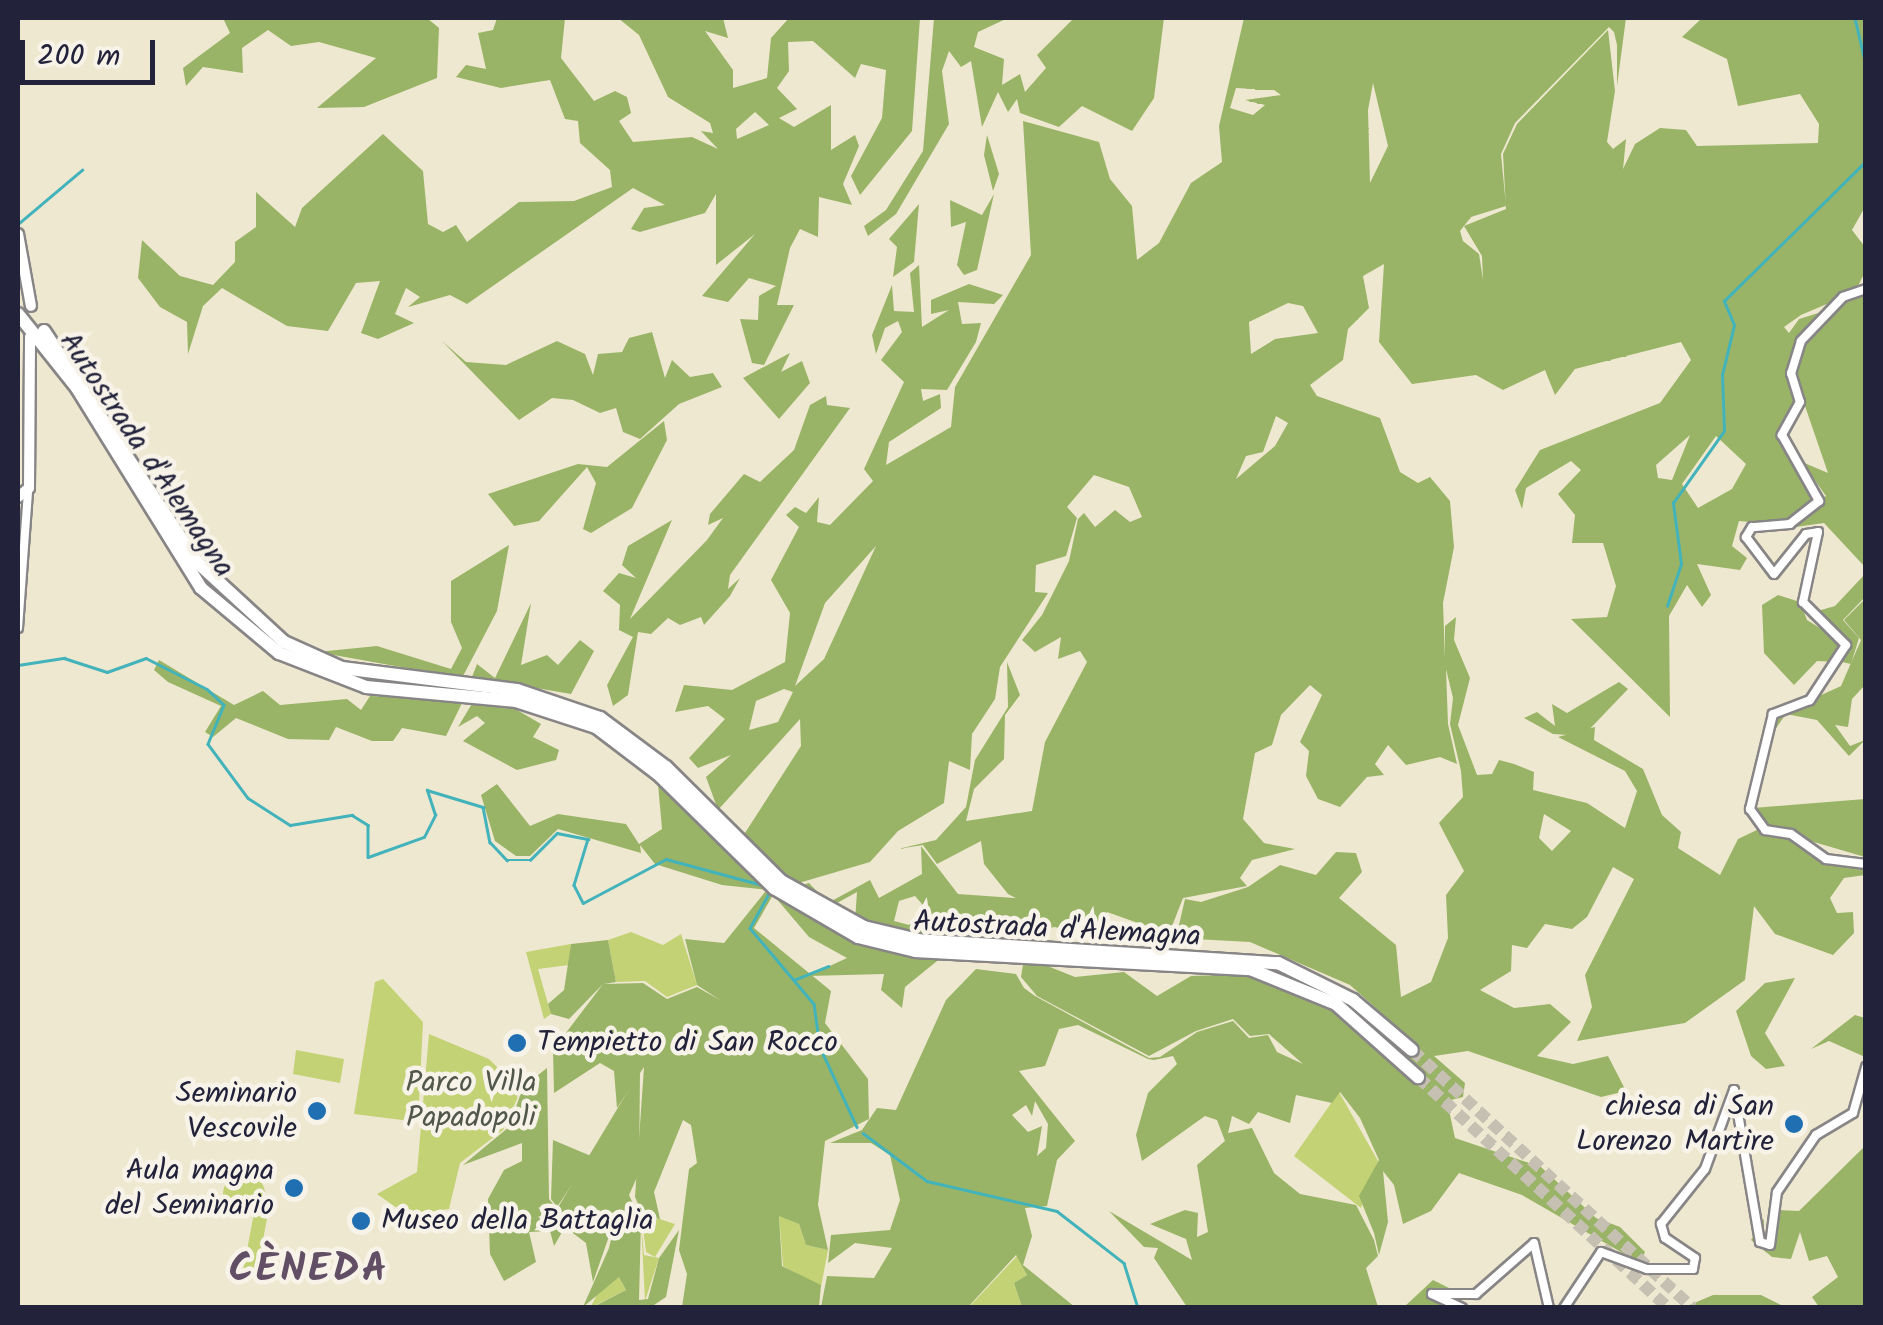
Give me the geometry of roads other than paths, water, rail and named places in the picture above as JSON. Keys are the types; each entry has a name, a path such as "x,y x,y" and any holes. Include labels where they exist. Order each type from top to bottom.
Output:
{"highway":[{"name":"Autostrada d'Alemagna","path":"24,304 84,382 196,562 244,614 342,668 530,704 598,723 821,920 882,945 959,953 1250,968 1336,1004 1418,1077"},
{"name":"Autostrada d'Alemagna","path":"18,315 188,570 236,623 339,680 448,688"},
{"name":"Autostrada d'Alemagna","path":"723,832 781,881 845,920 975,943 1278,963 1353,1000 1412,1050"}],"main road":[{"path":"18,234 24,304"},
{"path":"21,489 30,332"}],"street":[{"path":"1866,290 1827,312 1800,343 1792,370 1800,402 1782,434 1819,502 1790,524 1752,527 1746,537 1774,574 1806,534 1819,533 1803,602 1846,645 1810,700 1772,714 1750,810 1765,830 1792,834 1826,859 1866,864"},
{"path":"21,489 22,524"},
{"path":"18,628 21,489"},
{"path":"1564,1308 1601,1252 1647,1269 1693,1269 1694,1258 1660,1228 1706,1169 1734,1090 1760,1242 1770,1245 1776,1192 1816,1135 1853,1114 1866,1067"},
{"path":"1462,1308 1432,1294 1474,1295 1534,1243 1549,1308"}],"waterway":[{"path":"1855,18 1866,65"},
{"path":"1667,606 1681,564 1673,503 1724,431 1722,375 1734,325 1724,301 1866,161"},
{"path":"18,224 82,170"},
{"path":"18,665 64,658 107,672 146,658 207,689 224,705 208,744 248,798 290,825 352,815 368,825 368,857 424,837 435,815 427,790 483,807 490,842 507,860 530,860 557,833 588,839 574,885 583,903 666,859 766,886"},
{"path":"769,894 750,928 814,1004 820,1047 857,1127"},
{"path":"794,980 828,966"},
{"path":"863,1133 927,1181 1057,1211 1124,1263 1138,1308"}],"tunnel":[{"path":"1412,1050 1693,1308"},
{"path":"1418,1077 1668,1308"}],"place":[{"name":"Tempietto di San Rocco","path":"517,1043"},
{"name":"Seminario Vescovile","path":"317,1111"},
{"name":"chiesa di San Lorenzo Martire","path":"1794,1124"},
{"name":"Aula magna del Seminario","path":"294,1188"},
{"name":"Museo della Battaglia","path":"361,1221"}],"district":[{"name":"CÈNEDA","path":"309,1270"}],"park label":[{"name":"Parco Villa Papadopoli","path":"471,1100"}]}
